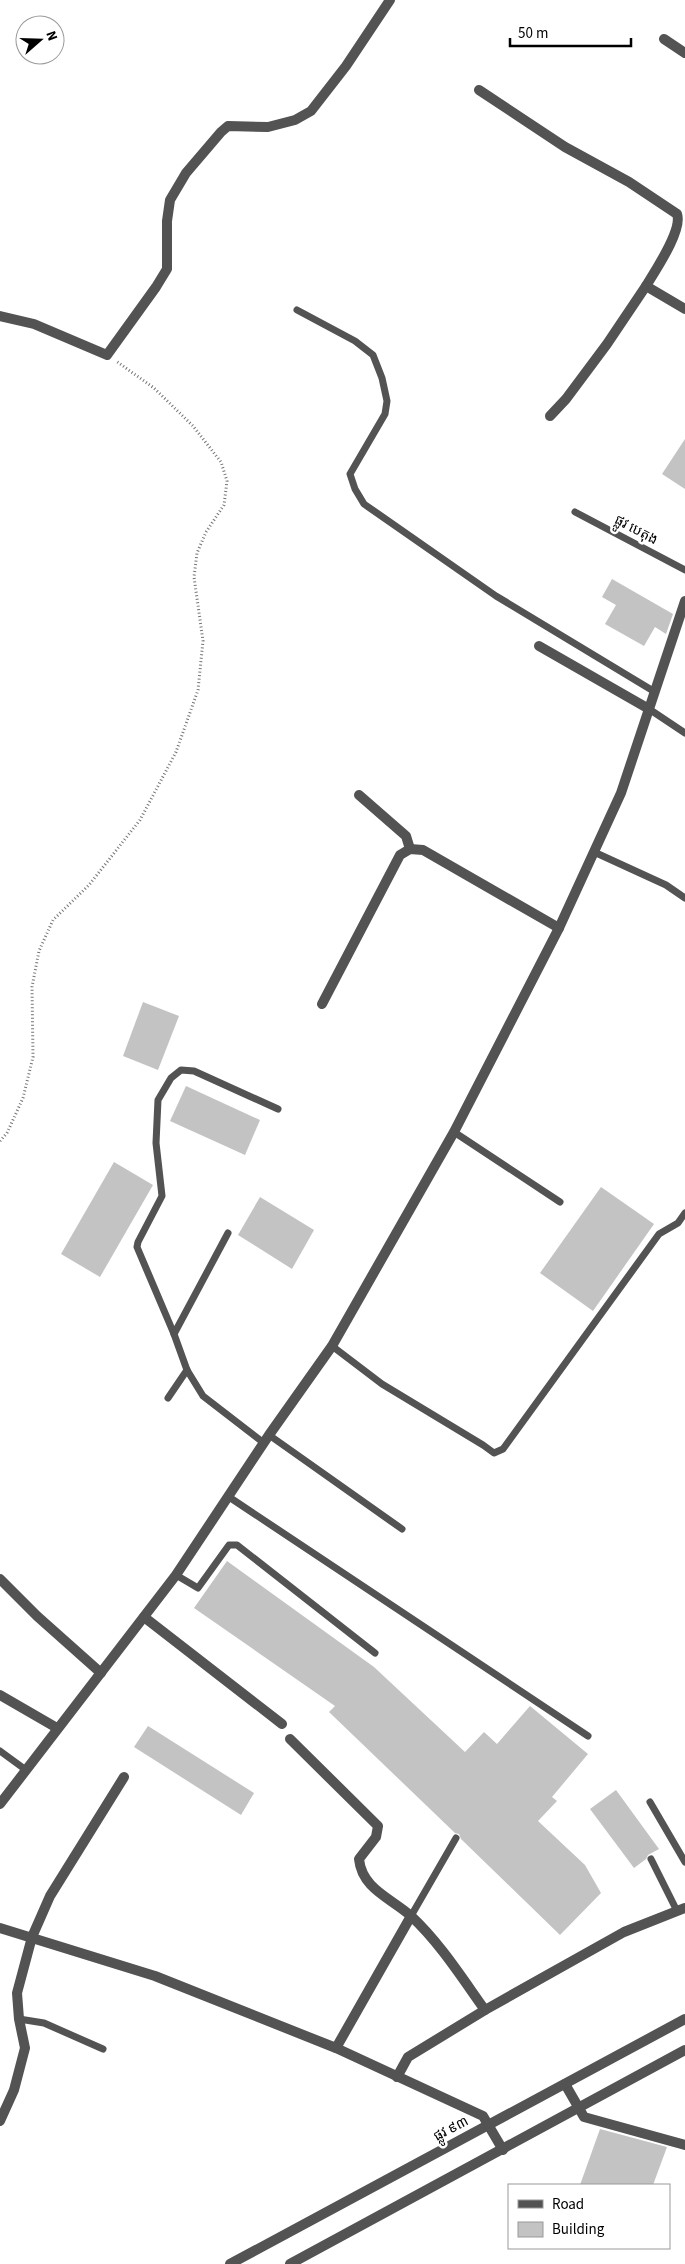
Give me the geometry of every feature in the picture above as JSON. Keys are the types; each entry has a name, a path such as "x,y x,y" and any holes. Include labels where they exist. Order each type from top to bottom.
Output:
{"street":[{"path":"0,316 34,324 108,355 156,287 166,269 167,221 170,200 186,173 220,132 228,126 268,127 295,120 311,111 346,66 390,0"},
{"path":"664,39 685,53"},
{"path":"479,90 565,147 673,210 682,219 646,286 566,400 550,416"},
{"path":"646,286 685,308"},
{"path":"0,1804 176,1575 332,1346 454,1132 559,928 621,793 685,601"},
{"path":"539,646 649,709"},
{"path":"360,795 406,836 410,849"},
{"path":"322,1004 400,854 410,849 423,850 559,928"},
{"path":"0,1578 37,1616 101,1673"},
{"path":"144,1617 282,1724"},
{"path":"0,1695 57,1728"},
{"path":"290,1739 378,1826 376,1837 359,1859 360,1872 370,1885 411,1916 440,1949 485,2010"},
{"path":"0,2121 14,2090 25,2048 19,2020 17,1993 32,1936 50,1896 124,1777"},
{"path":"397,2076 408,2057 485,2010 624,1932 681,1909"},
{"path":"336,2048 411,1916"},
{"path":"0,1928 32,1936 155,1976 336,2048 483,2116 503,2150"},
{"name":"ផ្លូវ ៩៣","path":"230,2264 685,2018"},
{"path":"290,2264 685,2050"},
{"path":"565,2084 584,2117 685,2145"}],"lane":[{"path":"297,310 354,341 373,355 382,378 387,401 385,414 350,474 355,489 364,504 496,596 655,692"},
{"name":"ផ្លូវ បេតុង","path":"575,512 685,570"},
{"path":"649,709 685,734"},
{"path":"594,852 666,885 685,898"},
{"path":"278,1109 194,1071 181,1070 171,1078 158,1100 156,1143 162,1196 137,1247 174,1334 187,1370 203,1396 402,1529"},
{"path":"454,1132 560,1202"},
{"path":"332,1346 382,1384 494,1453 504,1449 659,1234 678,1223 685,1213"},
{"path":"174,1334 228,1233"},
{"path":"168,1398 187,1370"},
{"path":"229,1497 588,1736"},
{"path":"176,1575 198,1588 229,1545 236,1545 375,1653"},
{"path":"0,1751 26,1770"},
{"path":"650,1802 685,1862"},
{"path":"411,1916 456,1838"},
{"path":"651,1859 681,1909"},
{"path":"19,2020 44,2023 102,2049"}],"path":[{"path":"0,1140 7,1133 23,1098 33,1057 32,987 39,951 53,920 89,885 140,820 176,752 198,690 203,641 194,577 197,553 206,532 224,505 227,481 221,462 193,426 154,388 108,355"}],"building":[{"path":"685,439 685,489 662,474"},
{"path":"612,579 673,614 666,634 655,627 644,646 605,624 616,605 602,597"},
{"path":"143,1002 179,1016 158,1070 123,1056"},
{"path":"186,1086 260,1120 245,1155 170,1121"},
{"path":"114,1162 153,1185 100,1277 61,1254"},
{"path":"601,1187 654,1224 593,1311 540,1273"},
{"path":"260,1197 314,1230 292,1269 238,1235"},
{"path":"227,1561 374,1667 465,1752 484,1732 497,1744 530,1706 588,1754 552,1797 557,1801 538,1821 585,1865 601,1893 560,1935 461,1839 459,1834 455,1833 329,1712 335,1706 194,1608"},
{"path":"148,1726 254,1793 241,1815 134,1747"},
{"path":"616,1790 659,1849 648,1855 646,1859 634,1868 590,1809"},
{"path":"600,2129 667,2147 653,2184 580,2184"}]}
